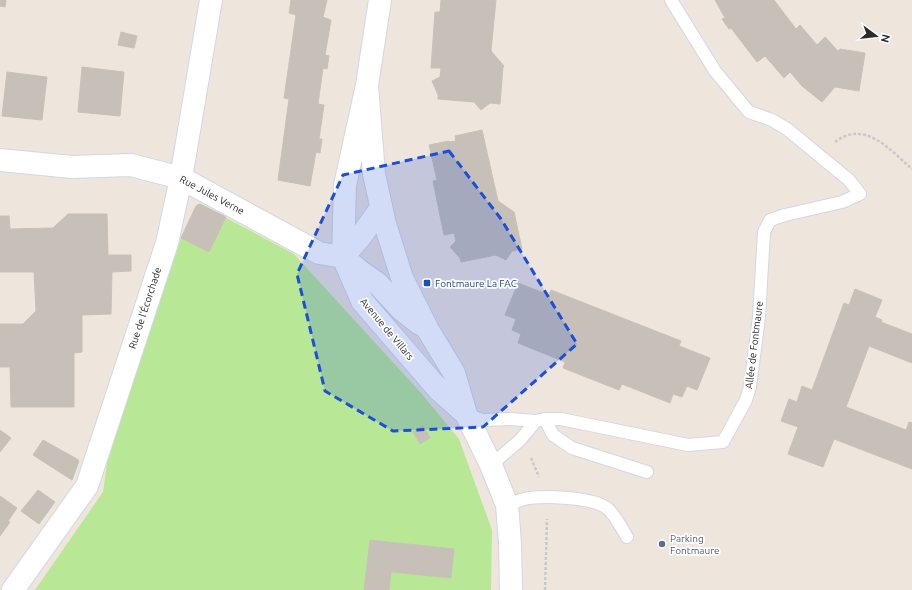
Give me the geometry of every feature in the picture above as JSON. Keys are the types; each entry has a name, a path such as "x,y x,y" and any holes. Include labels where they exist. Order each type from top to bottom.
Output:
{"street":[{"name":"Rue de l'Écorchade","path":"13,590 87,486 167,243 181,178 211,0"},
{"name":"Avenue de Villars","path":"380,0 367,85 345,185 343,258 362,301 439,390 466,414"},
{"name":"Avenue de Villars","path":"367,85 374,174 385,224 402,278 428,330 454,373 466,414 507,506 510,543 511,590"},
{"name":"Rue Jules Verne","path":"0,160 72,167 131,166 181,178 319,253 343,258"},
{"path":"381,208 343,258 378,283 402,310 428,330"}],"lane":[{"path":"671,0 715,71 749,112 772,120 787,129 822,158"},
{"name":"Allée de Fontmaure","path":"541,420 561,419 688,445 723,442 746,400 750,387 759,317 764,232 770,220 785,215 842,202 860,194 849,180 822,158"},
{"path":"466,414 482,420 541,420 553,435 572,448 647,472"},
{"path":"490,465 541,420"},
{"path":"507,506 525,499 578,499 595,502 608,509 627,537"}],"path":[{"path":"822,158 829,147 842,137 854,133 869,135 882,143 912,169"}],"highlighted area":[{"path":"449,151 501,219 577,344 483,427 393,431 325,391 297,274 343,175"}],"green space":[{"path":"200,204 294,254 421,393 459,439 492,530 491,590 35,590 103,492 108,456 181,238 195,208"}],"building":[{"path":"0,0 6,0 5,7 0,6"},
{"path":"291,0 327,0 323,17 331,20 325,55 329,56 327,69 323,68 318,104 324,105 319,139 322,139 320,153 316,152 310,186 278,180 289,99 284,98 296,15 289,13"},
{"path":"441,0 496,0 491,51 504,66 500,104 490,103 481,110 474,102 438,99 438,95 432,81 440,77 441,68 431,68 435,12 440,12"},
{"path":"715,0 774,0 796,29 800,25 817,45 825,37 838,51 840,49 865,53 859,91 835,87 822,102 802,86 790,72 784,78 765,56 757,62 731,28 729,29 722,19 725,18"},
{"path":"121,32 137,36 134,48 118,45"},
{"path":"82,67 124,72 120,116 78,112"},
{"path":"7,72 47,77 42,120 2,116"},
{"path":"482,130 498,201 514,212 522,249 512,251 506,260 496,255 461,262 460,258 450,247 456,241 454,233 444,235 433,181 437,180 429,145 456,141 455,136"},
{"path":"200,204 226,217 209,252 181,238 195,208"},
{"path":"68,214 107,214 108,255 131,255 131,271 112,272 111,314 82,315 82,352 74,353 74,407 11,407 10,367 0,367 0,324 23,324 36,311 34,272 0,272 0,216 9,216 10,229 53,228"},
{"path":"518,283 549,295 551,290 681,341 679,346 710,358 697,390 687,386 682,397 673,394 670,403 622,384 619,390 563,368 565,362 518,343 521,334 512,330 516,319 505,315"},
{"path":"855,289 882,300 875,317 882,320 881,322 912,334 912,363 869,346 846,407 906,430 909,422 912,423 912,469 834,439 823,467 788,454 798,427 781,421 789,399 797,402 802,386 812,390 844,303 849,305"},
{"path":"423,426 430,438 420,444 413,432"},
{"path":"0,430 11,438 0,452"},
{"path":"43,440 79,461 72,480 33,455"},
{"path":"38,490 55,502 39,524 21,511"},
{"path":"0,496 17,508 8,521 10,522 0,536"},
{"path":"370,540 454,549 451,578 391,572 389,590 364,590"}],"place":[{"name":"Fontmaure La FAC","path":"427,283"},
{"name":"Parking Fontmaure","path":"662,544"}]}
